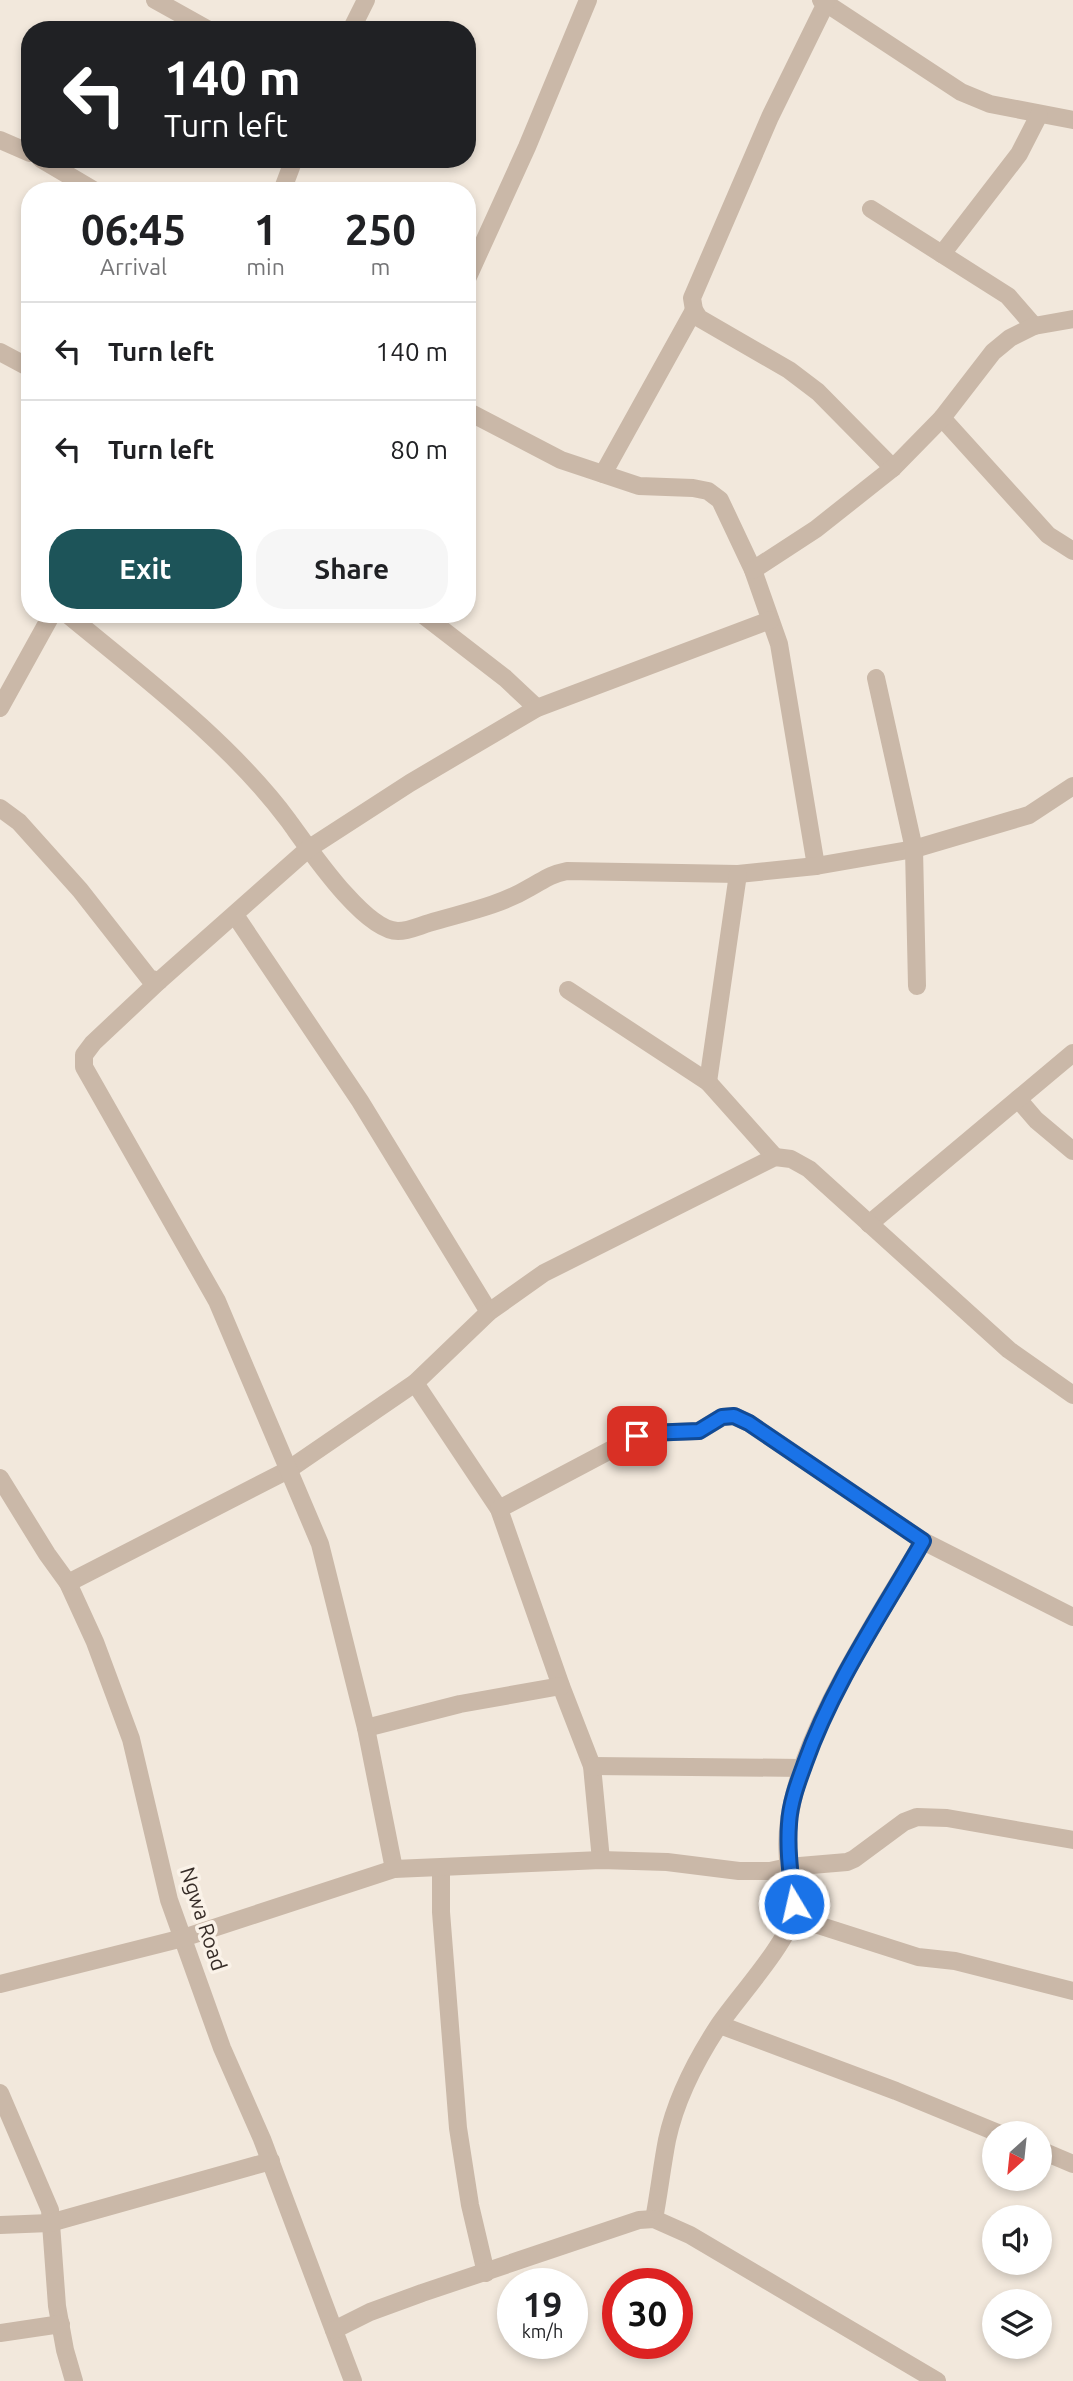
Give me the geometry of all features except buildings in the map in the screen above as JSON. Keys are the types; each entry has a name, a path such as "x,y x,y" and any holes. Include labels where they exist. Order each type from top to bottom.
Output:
{"street":[{"path":"155,0 193,21"},
{"path":"356,21 366,0"},
{"path":"476,259 527,147 588,0"},
{"path":"892,468 818,392 789,370 699,318 692,298 823,2 961,92 990,104 1073,120"},
{"path":"942,254 1019,154 1039,115"},
{"path":"0,141 21,149"},
{"path":"56,168 81,182"},
{"path":"871,209 1009,296 1034,326"},
{"path":"603,474 694,310"},
{"path":"754,570 816,529 892,468 942,418 993,352 1010,338 1034,326 1073,319"},
{"path":"0,352 21,363"},
{"path":"476,416 561,460 639,486 693,488 708,491 720,500 754,570 782,657 816,866"},
{"path":"942,418 1048,536 1073,551"},
{"path":"394,1869 366,1728 320,1544 216,1301 84,1066 84,1055 93,1043 159,981 308,849 410,783 537,708 770,620"},
{"path":"1,701 47,623"},
{"path":"78,623 174,703 231,757 287,818 308,849 370,918 378,925 399,931 481,908 528,889 551,874 567,871 737,874 816,866 914,849 1029,815 1073,786"},
{"path":"434,623 505,678 537,708"},
{"path":"876,678 914,849 917,986"},
{"path":"0,808 19,821 80,890 149,978 159,981"},
{"path":"708,1082 737,874"},
{"path":"235,915 360,1101 489,1312"},
{"path":"568,990 708,1082 775,1157"},
{"path":"869,1224 1073,1054"},
{"path":"1018,1099 1036,1120 1073,1151"},
{"path":"68,1583 288,1470 415,1383 489,1312 544,1273 775,1157 791,1158 809,1169 1009,1350 1073,1395"},
{"path":"415,1383 499,1509 561,1686 593,1766 601,1860"},
{"path":"499,1509 637,1436 647,1433 699,1431 722,1417 734,1416 749,1423 923,1541 1072,1613"},
{"name":"Ngwa Road","path":"2,1484 68,1583 95,1642 131,1740 169,1900 222,2048 271,2161 353,2381"},
{"path":"654,2218 667,2140 692,2068 770,1956 793,1917 794,1904 788,1867 789,1822 796,1787 816,1733 849,1669 923,1541"},
{"path":"366,1728 460,1704 561,1686"},
{"path":"593,1766 803,1768"},
{"path":"0,1984 183,1938 394,1869 601,1860 667,1862 739,1871 770,1871 854,1860 904,1822 917,1817 947,1818 1073,1840"},
{"path":"441,1868 441,1912 458,2128 470,2205 485,2273"},
{"path":"793,1917 906,1954 955,1961 1073,1991"},
{"path":"720,2025 897,2091 982,2126"},
{"path":"0,2092 50,2210 61,2324 74,2381"},
{"path":"1052,2155 1073,2164"},
{"path":"0,2225 50,2223 271,2161"},
{"path":"334,2330 383,2307 639,2220 654,2218 690,2235 937,2381"},
{"path":"0,2333 61,2324"}],"route":[{"path":"637,1436 647,1433 699,1431 722,1417 734,1416 749,1423 923,1541 849,1669 816,1733 796,1787 789,1822 788,1867 794,1904"}]}
